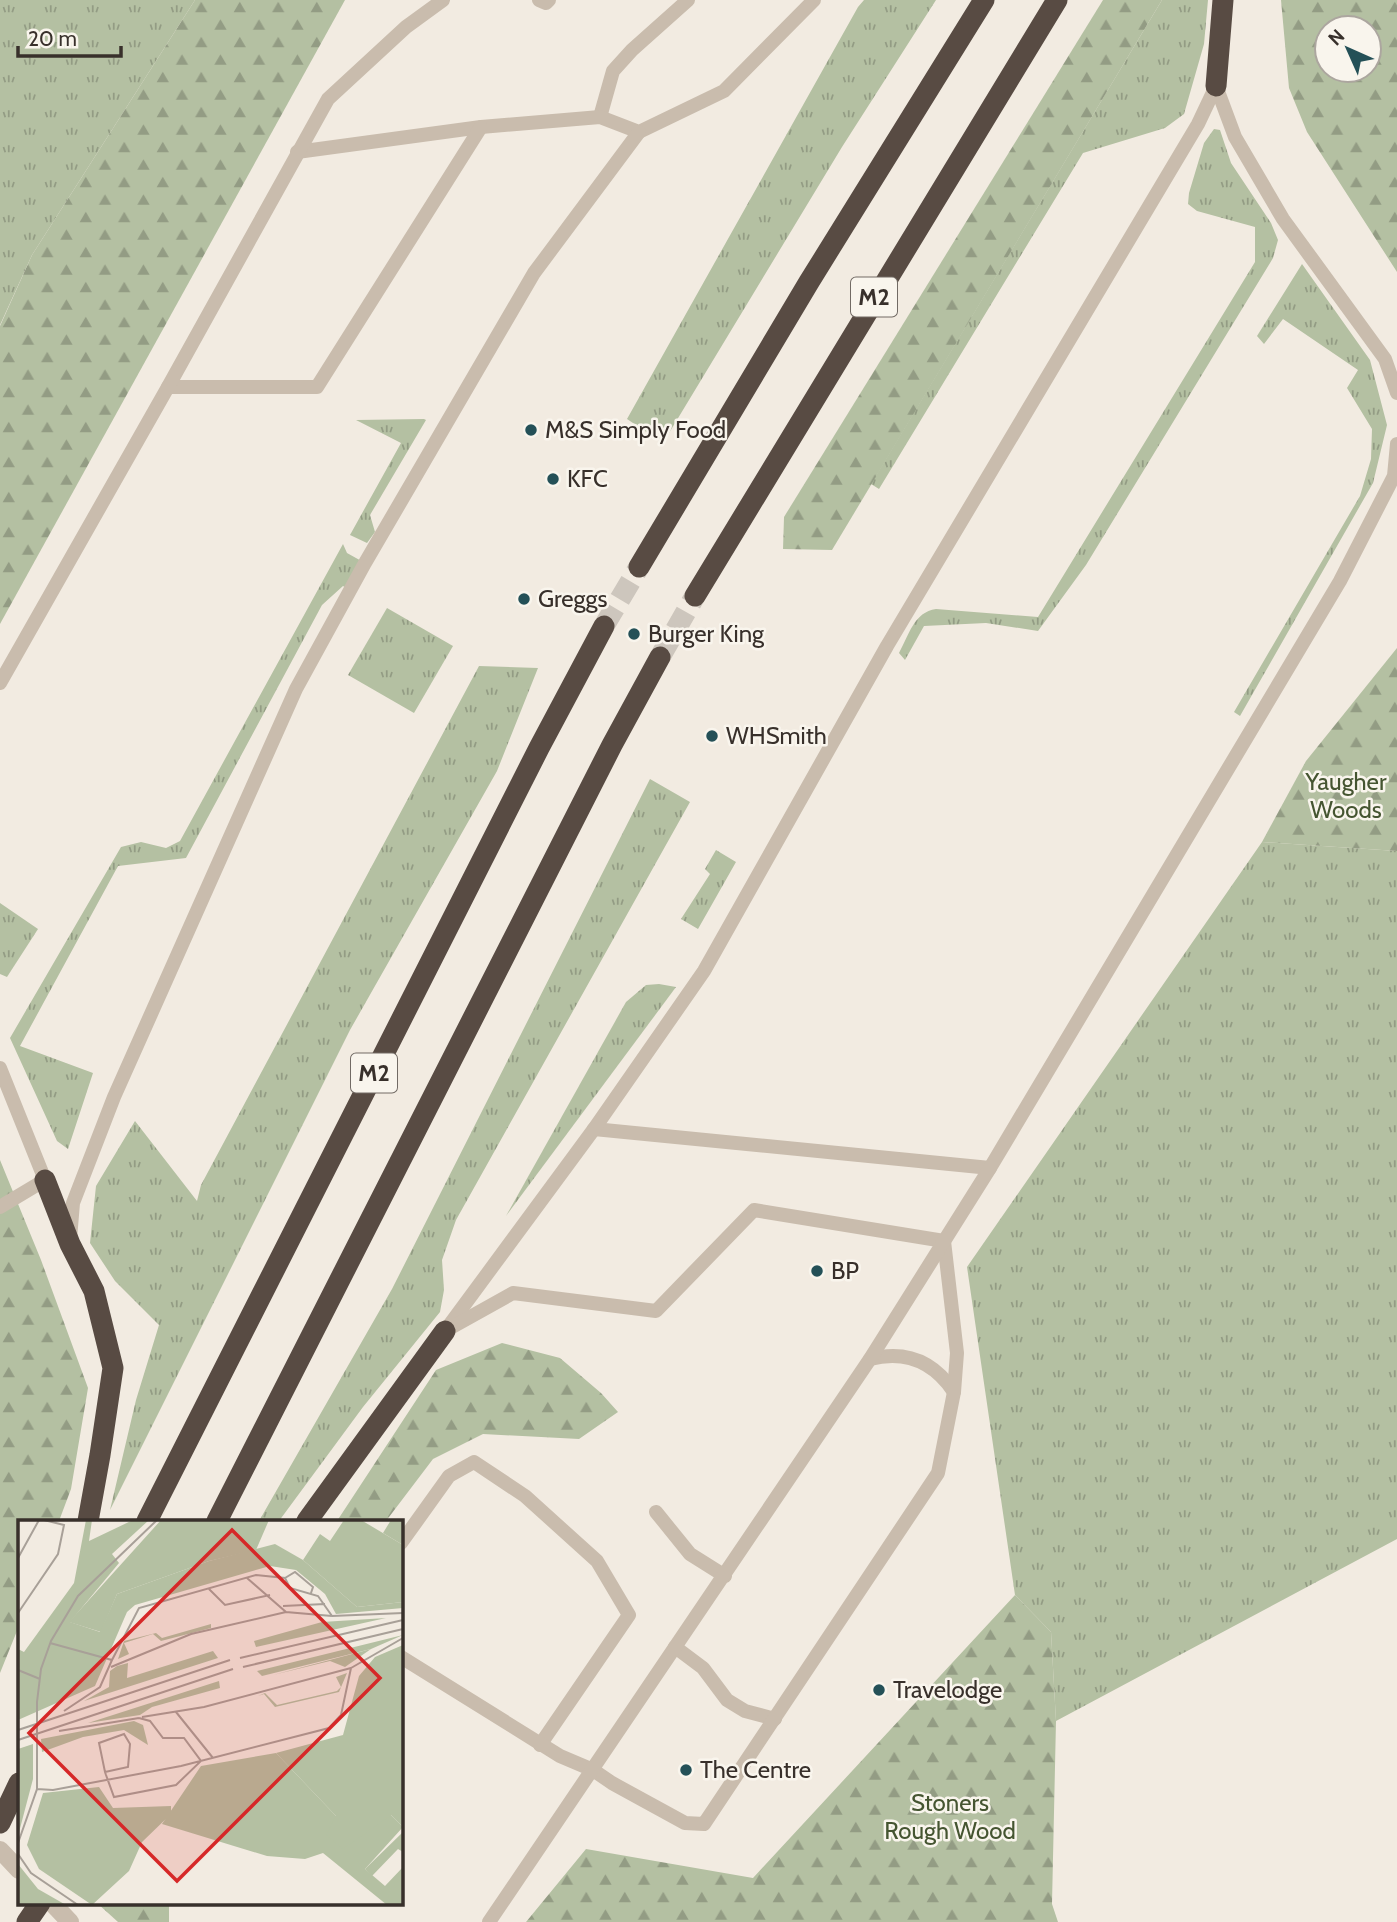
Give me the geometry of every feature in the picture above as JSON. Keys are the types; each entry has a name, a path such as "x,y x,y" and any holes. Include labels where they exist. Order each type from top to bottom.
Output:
{"highway":[{"name":"M2","path":"639,567 817,270 984,0"},
{"name":"M2","path":"695,596 1056,0"},
{"path":"1216,86 1223,0"},
{"name":"M2","path":"147,1520 539,748 604,626"},
{"name":"M2","path":"218,1520 606,757 660,657"},
{"path":"45,1180 70,1244 94,1291 113,1368 88,1520"},
{"path":"308,1520 445,1331"},
{"path":"0,1823 18,1785"},
{"path":"21,1922 30,1904"},
{"path":"27,1922 39,1904"}],"street":[{"path":"0,1850 18,1869"},
{"path":"53,1904 70,1922"}],"lane":[{"path":"0,683 327,99 406,27 443,0"},
{"path":"539,0 546,3 549,0"},
{"path":"600,117 613,71 632,50 688,0"},
{"path":"70,1244 73,1203 84,1169 141,1034 296,689 365,563 534,274 639,132 724,91 814,0"},
{"path":"1216,86 1235,137 1283,219 1385,359 1397,393"},
{"path":"445,1331 594,1129 704,971 881,657 1198,124 1216,86"},
{"path":"297,152 481,127 600,117 639,132"},
{"path":"168,387 317,387 481,127"},
{"path":"489,1922 870,1359 990,1168 1340,581 1394,476 1397,444"},
{"path":"0,1068 45,1180 0,1207"},
{"path":"594,1129 990,1168"},
{"path":"445,1331 513,1293 656,1311 754,1210 944,1241"},
{"path":"402,1658 540,1745 593,1769 612,1783 685,1823 704,1824 938,1472 954,1392 957,1353 944,1241"},
{"path":"870,1359 897,1355 923,1362 936,1370 954,1392"},
{"path":"402,1542 449,1476 474,1462 525,1496 597,1561 629,1615 540,1745"},
{"path":"656,1512 690,1554 725,1576"},
{"path":"676,1647 703,1668 727,1700 745,1711 775,1719"}],"green space":[{"path":"0,0 195,0 32,255 0,325"},
{"path":"195,0 345,0 0,624 0,326 32,255"},
{"path":"864,0 936,0 842,147 663,443 627,419"},
{"path":"1103,0 1162,0 832,550 783,549 784,517"},
{"path":"1162,0 1208,0 1204,44 1184,114 1165,128 1083,153 879,489 871,484"},
{"path":"1281,0 1397,0 1397,272 1307,132 1289,88"},
{"path":"1214,129 1220,130 1231,163 1271,223 1278,240 1273,258 1086,565 1038,631 986,623 924,626 905,660 899,653 917,619 929,611 936,609 1038,617 1255,262 1255,227 1197,211 1188,204 1204,143"},
{"path":"1302,264 1370,360 1387,425 1373,483 1240,716 1234,712 1360,496 1371,459 1372,429 1347,388 1358,370 1283,319 1264,344 1257,336"},
{"path":"356,420 426,420 370,515 375,532 367,543 350,535 401,443"},
{"path":"343,544 347,553 365,563 351,591 343,586 322,605 186,858 118,866 20,1046 93,1073 68,1149 57,1141 10,1038 121,847 141,842 166,848 180,841"},
{"path":"387,608 453,646 414,713 348,675"},
{"name":"Yaugher Woods","path":"1397,648 1397,851 1262,842 1306,761"},
{"path":"479,666 538,668 497,771 350,1030 110,1510 136,1400 159,1325 115,1281 90,1243 96,1186 135,1121 197,1201 201,1185"},
{"path":"650,779 690,802 456,1220 442,1260 444,1290 440,1312 363,1407 280,1520 260,1520 392,1289"},
{"path":"1262,842 1397,851 1397,1539 1056,1721 1051,1632 1015,1595 967,1267"},
{"path":"716,850 736,862 698,929 681,919 710,874 705,869"},
{"path":"0,903 38,929 7,977 0,974"},
{"path":"646,985 676,987 506,1216 626,1002"},
{"path":"0,1160 41,1260 88,1388 71,1489 59,1520 18,1520 18,1628 0,1673"},
{"path":"502,1343 560,1358 601,1393 618,1412 579,1439 483,1434 433,1459 387,1520 338,1520 436,1370"},
{"name":"Stoners Rough Wood","path":"1015,1595 1051,1632 1056,1721 1052,1904 1058,1922 526,1922 586,1849 753,1878"},
{"path":"98,1904 169,1904 169,1922 118,1922"}],"tunnel":[{"path":"604,626 639,567"},
{"path":"660,657 695,596"}],"place":[{"name":"M&S Simply Food","path":"531,430"},
{"name":"KFC","path":"553,479"},
{"name":"Greggs","path":"524,599"},
{"name":"Burger King","path":"634,634"},
{"name":"WHSmith","path":"712,736"},
{"name":"BP","path":"817,1271"},
{"name":"Travelodge","path":"879,1690"},
{"name":"The Centre","path":"686,1770"}]}
